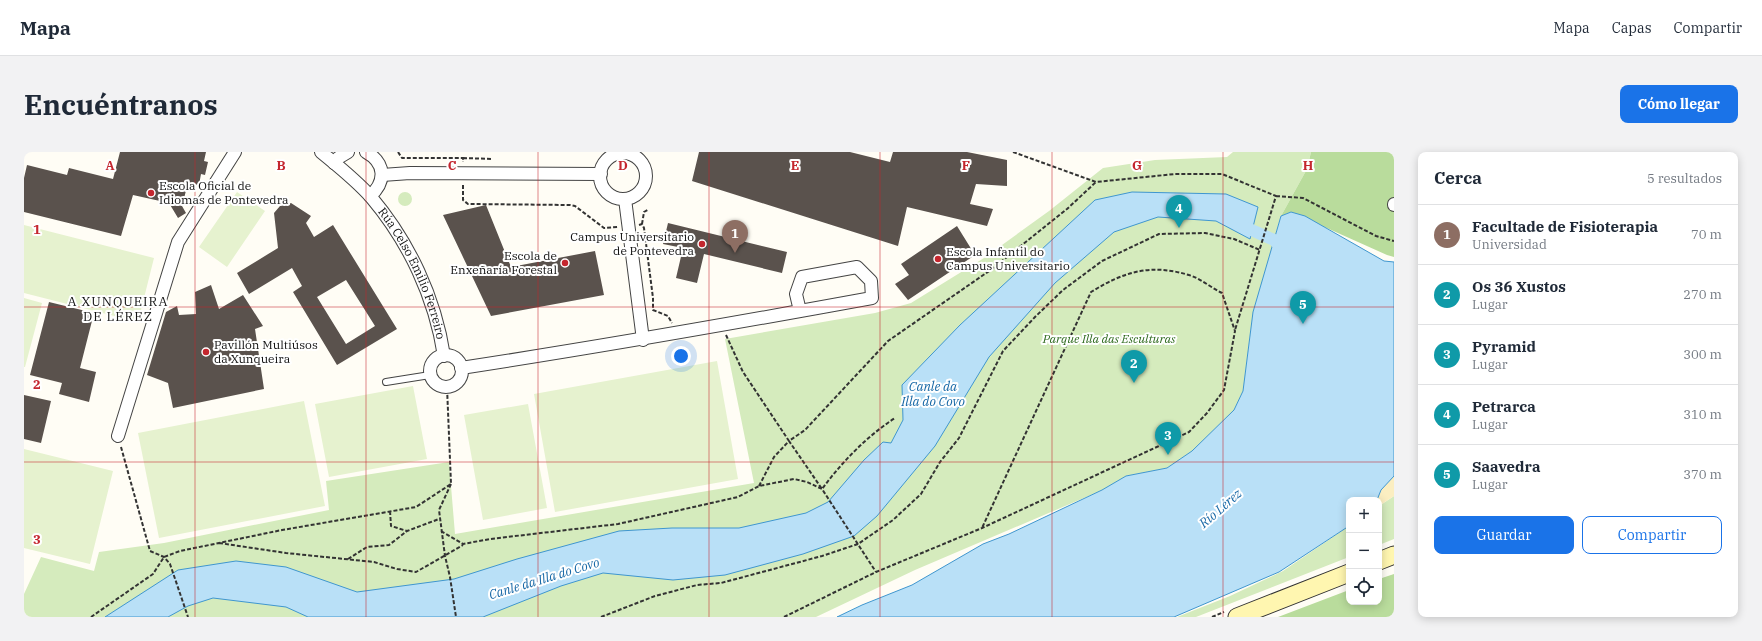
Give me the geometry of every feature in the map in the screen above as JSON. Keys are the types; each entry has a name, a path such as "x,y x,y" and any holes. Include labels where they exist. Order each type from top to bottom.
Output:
{"street":[{"path":"118,436 178,242 235,152"},
{"name":"Rúa Celso Emilio Ferreiro","path":"321,152 370,196 389,219 401,238 431,300 440,331 444,356"},
{"path":"334,163 348,152"},
{"path":"625,152 639,159 646,172 646,180 639,193 633,197 625,199 610,195 601,182 600,174 602,167 611,156 625,152"},
{"path":"371,153 378,162 382,175 410,173 600,174"},
{"name":"Rúa Celso Emilio Ferreiro","path":"370,196 377,189 382,175"},
{"path":"625,199 643,340"},
{"path":"461,368 643,340 872,298 871,281 857,267 802,277 796,294 800,311"},
{"path":"439,357 453,357 460,363 461,368 462,372 459,381 447,387 436,384 430,375 432,364 439,357"},
{"path":"1382,560 1394,555"},
{"path":"1237,617 1346,574"}],"lane":[{"path":"386,382 430,375"}],"path":[{"path":"398,152 402,158 492,158"},
{"path":"1014,152 1096,182 1175,174 1222,174 1276,196 1303,198 1376,236 1394,241"},
{"path":"463,158 463,200 468,204 570,205 575,206 604,228 642,224"},
{"path":"759,486 774,457 789,441 805,430 888,341 992,269 1067,209 1096,182"},
{"path":"784,617 876,572 982,528 1189,432 1224,390 1235,331 1276,196"},
{"path":"649,209 644,212 642,224 653,298 653,310 668,316 671,321 674,334"},
{"path":"601,617 655,596 697,585 721,583 822,556 858,544 893,520 922,494 940,462 959,438 1003,351 1063,290 1102,261 1159,234 1205,233 1234,239 1260,250"},
{"path":"982,528 1091,292 1111,280 1136,271 1157,270 1192,276 1222,293 1235,331"},
{"path":"721,326 721,330 730,340 743,372 876,572"},
{"path":"447,387 451,484 439,510 439,519 456,617"},
{"path":"822,489 841,464 881,427 895,418"},
{"path":"118,436 150,551 164,557 170,564 188,616"},
{"path":"216,543 347,560 374,562 397,569 416,572 463,544 490,539 618,524 738,497 759,486 794,479 807,482 822,489"},
{"path":"91,617 153,574 164,557 180,551 216,543 416,507 451,484"},
{"path":"390,511 391,526 408,531"},
{"path":"347,560 367,547 389,545 408,531 439,519"},
{"path":"441,531 463,544"}],"green space":[{"name":"Parque Illa das Esculturas","path":"1233,152 1311,152 1307,169 1281,216 1252,320 1243,391 1234,410 1195,449 1167,468 1126,476 1105,489 915,570 816,617 24,617 24,594 41,557 94,571 99,552 164,543 329,510 326,481 449,462 455,534 754,483 725,339 875,313 911,303 984,258 1049,211 1103,168 1155,160 1227,157"},
{"path":"1311,152 1394,152 1394,257 1291,212 1281,216 1307,169"},
{"path":"237,192 265,211 227,267 199,247"},
{"path":"405,192 410,194 412,199 410,204 405,206 400,204 398,199 400,194"},
{"path":"24,225 154,258 138,322 24,293"},
{"path":"24,298 42,303 25,367 24,367"},
{"path":"717,361 738,479 555,512 534,394"},
{"path":"413,386 427,459 329,477 315,404"},
{"path":"304,401 325,506 159,538 138,433"},
{"path":"528,404 547,508 483,520 464,415"},
{"path":"24,449 113,471 90,564 24,548"},
{"path":"1394,496 1394,539 1382,544 1382,533 1382,504"},
{"path":"1346,528 1346,558 1196,617 1177,617 1230,596 1283,571"},
{"path":"1394,574 1394,617 1278,617 1346,591 1346,605 1382,605 1382,578"}],"sand":[{"path":"1394,476 1394,496 1382,504 1382,497 1378,497 1381,490"}],"water":[{"name":"Canle da Illa do Covo","path":"1132,192 1226,194 1258,207 1250,239 1216,221 1158,217 1114,232 1055,283 989,357 935,446 877,516 854,536 803,554 725,575 673,580 603,573 561,586 483,617 308,617 286,607 213,598 188,606 168,617 105,617 178,570 236,561 286,567 357,592 454,579 517,559 619,531 672,528 739,528 806,513 828,502 864,460 883,442 891,443 903,420 902,385 960,325 1095,200"},
{"name":"Río Lérez","path":"1291,212 1305,216 1384,261 1394,262 1394,476 1381,490 1378,497 1346,497 1346,528 1279,572 1174,617 837,617 862,605 912,585 983,544 1009,534 1102,490 1126,476 1167,468 1192,451 1234,410 1243,391 1253,312 1281,216"}],"building":[{"path":"120,152 206,152 204,161 208,162 205,175 201,174 199,185 188,183 182,206 186,213 178,218 169,203 133,195 121,236 24,212 24,178 27,165 67,175 69,168 113,179"},
{"path":"699,152 850,152 890,162 893,152 967,152 1007,160 1007,186 976,184 970,204 993,209 987,226 907,207 898,246 692,181"},
{"path":"291,203 311,216 306,223 314,237 333,225 397,329 337,365 293,292 302,286 292,268 249,294 237,273 278,248 274,213 280,206","holes":["346,280 375,326 346,344 317,297"]},
{"name":"Escola de Enxeñaría Forestal","path":"486,205 511,267 595,251 604,295 491,316 443,215"},
{"path":"668,223 787,252 782,273 704,254 697,283 676,278 683,248 663,244"},
{"name":"Escola Infantil do Campus Universitario","path":"957,226 975,255 908,300 895,284 909,275 901,264"},
{"name":"Pavillón Multiúsos da Xunqueira","path":"211,285 219,309 243,295 263,326 255,329 264,389 173,408 168,383 147,375 166,312 177,306 179,315 196,314 195,292"},
{"path":"49,302 94,313 80,368 96,372 89,402 59,394 62,383 30,375"},
{"path":"24,395 51,401 41,443 24,439"}],"waterway":[{"name":"Canle da Illa do Covo","path":"1238,224 1274,240 1285,252"}],"place":[{"name":"Escola Oficial de Idiomas de Pontevedra","path":"151,193"},
{"name":"Petrarca","path":"1179,228"},
{"name":"Campus Universitario de Pontevedra","path":"702,244"},
{"name":"Facultade de Fisioterapia","path":"735,253"},
{"name":"Escola Infantil do Campus Universitario","path":"938,259"},
{"name":"Escola de Enxeñaría Forestal","path":"565,263"},
{"name":"Saavedra","path":"1303,324"},
{"name":"Pavillón Multiúsos da Xunqueira","path":"206,352"},
{"name":"Os 36 Xustos","path":"1134,383"},
{"name":"Pyramid","path":"1168,455"}],"district":[{"name":"A XUNQUEIRA DE LÉREZ","path":"118,308"}]}
